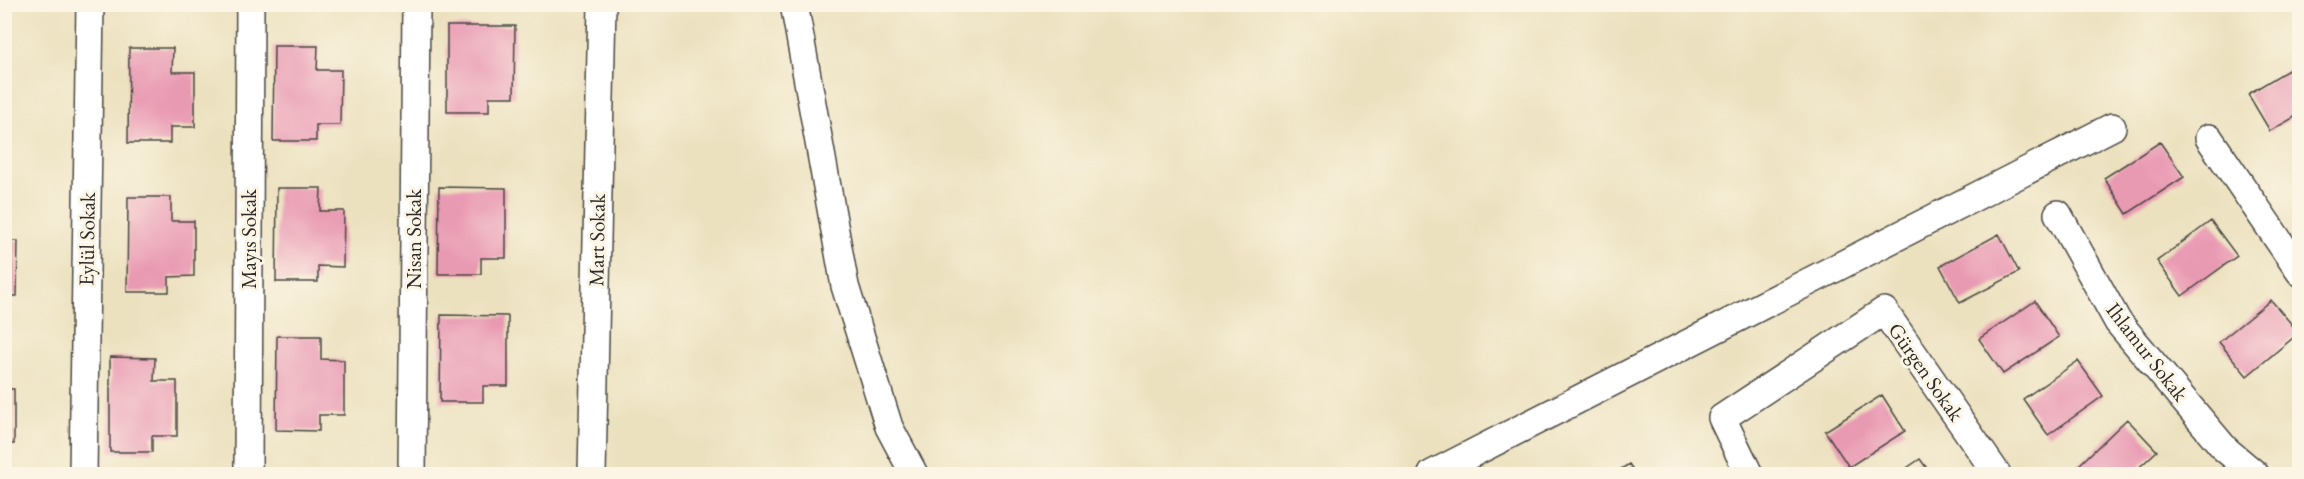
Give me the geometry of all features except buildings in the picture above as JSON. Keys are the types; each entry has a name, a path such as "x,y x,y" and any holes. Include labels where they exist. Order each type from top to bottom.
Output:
{"street":[{"name":"Eylül Sokak","path":"83,474 90,4"},
{"name":"Mayıs Sokak","path":"248,474 250,4"},
{"name":"Nisan Sokak","path":"412,474 416,4"},
{"name":"Mart Sokak","path":"592,474 602,4"},
{"path":"794,4 845,286 889,427 914,474"},
{"path":"1432,474 2112,127"},
{"path":"2209,138 2300,272"},
{"name":"Ihlamur Sokak","path":"2058,214 2118,322 2224,449 2255,474"},
{"name":"Gürgen Sokak","path":"1749,474 1722,418 1884,311 1997,474"}]}
